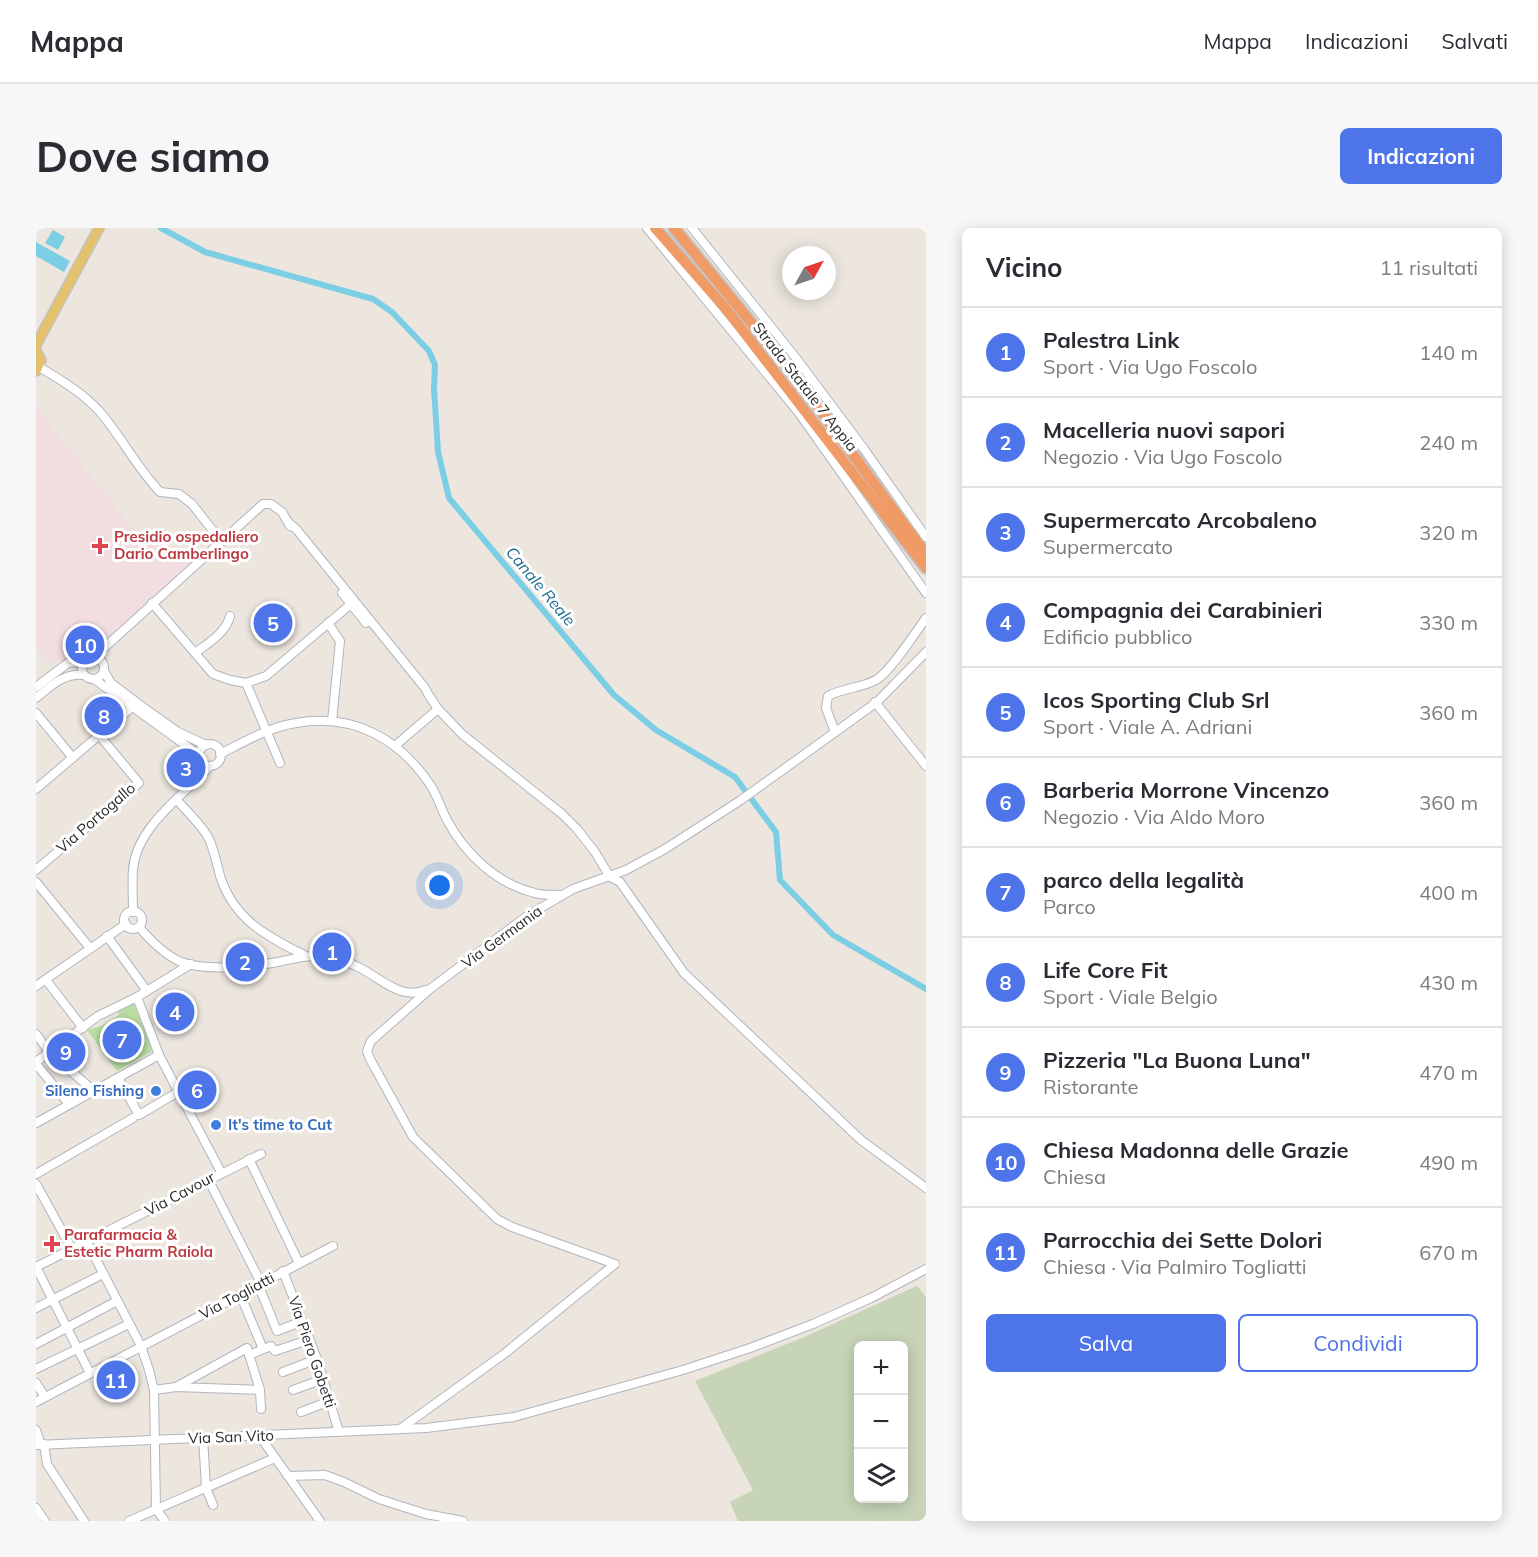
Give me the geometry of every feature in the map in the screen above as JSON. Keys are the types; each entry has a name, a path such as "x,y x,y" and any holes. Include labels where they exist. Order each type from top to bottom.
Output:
{"highway":[{"name":"Strada Statale 7 Appia","path":"655,228 726,309 926,568"},
{"name":"Strada Statale 7 Appia","path":"674,228 798,380 926,554"}],"main road":[{"path":"36,345 99,228"},
{"path":"36,351 41,360 38,369"}],"street":[{"path":"647,228 799,413 926,594"},
{"path":"692,228 796,358 926,537"},
{"path":"38,369 71,387 104,416 150,482 160,492 179,494 192,504 221,541"},
{"path":"36,687 68,663 83,662 94,657 263,504 272,504 282,512 292,530 421,690 428,694"},
{"path":"288,522 403,660 438,709 463,735 562,814 595,852 610,876 620,882 684,973 861,1140 926,1188"},
{"path":"152,603 213,674 246,683 266,676 351,604"},
{"path":"195,653 222,632 230,616"},
{"path":"835,732 826,708 828,696 846,688 876,680 890,667 926,618"},
{"path":"328,623 340,640 332,721"},
{"name":"Via Germania","path":"400,1429 504,1354 615,1264 512,1227 497,1219 425,1150 407,1129 367,1051 371,1041 430,989 508,929 573,889 626,870 665,849 741,801 875,702 926,652"},
{"path":"94,657 101,660 111,683 178,732 206,745 216,747 220,754"},
{"path":"83,662 81,668 84,675"},
{"path":"94,679 102,675 104,670"},
{"path":"36,698 61,679 73,674 84,675 94,679 199,755"},
{"path":"246,683 280,764"},
{"path":"875,702 926,766"},
{"path":"36,789 131,708"},
{"path":"396,745 438,709"},
{"path":"36,713 73,758"},
{"path":"134,912 133,868 137,850 154,820 210,766 217,763 220,754 267,731 296,723 332,721 359,726 396,745 434,789 446,819 458,839 474,858 516,887 538,894 564,894"},
{"name":"Via Portogallo","path":"36,870 139,783 99,735"},
{"path":"206,745 201,748 199,755 201,762 210,766"},
{"path":"177,800 209,839 222,881 236,907 250,925 304,955"},
{"path":"36,882 90,948"},
{"path":"128,913 140,914 142,919 139,927 130,928 126,924 125,917 128,913"},
{"path":"36,987 126,924"},
{"path":"139,927 163,950 181,962 240,967 304,955 333,958 356,966 401,992 417,994 430,989"},
{"path":"107,936 147,991"},
{"path":"69,1104 36,1063 98,1017 137,997 191,964"},
{"path":"45,980 83,1028"},
{"path":"137,997 159,1055 221,1172"},
{"path":"36,1034 50,1053 94,1091"},
{"path":"36,1123 159,1055"},
{"path":"118,1078 139,1115 178,1092"},
{"path":"36,1174 133,1118"},
{"name":"Via Cavour","path":"36,1267 221,1172 261,1154"},
{"path":"249,1159 299,1263"},
{"path":"208,1179 260,1284 277,1330 295,1324"},
{"path":"36,1184 72,1249"},
{"path":"87,1242 141,1346 154,1390 156,1509 165,1521"},
{"name":"Via Togliatti","path":"36,1402 333,1245"},
{"path":"36,1267 90,1373"},
{"name":"Via San Vito","path":"40,1445 426,1428 514,1417 683,1370 813,1324 871,1298 926,1269"},
{"name":"Via Piero Gobetti","path":"284,1271 317,1359 339,1432"},
{"path":"36,1308 51,1298 103,1274"},
{"path":"240,1294 263,1349"},
{"path":"36,1344 117,1301"},
{"path":"36,1369 129,1324"},
{"path":"249,1355 272,1346 275,1351 302,1342"},
{"path":"176,1387 247,1348 260,1390 261,1409"},
{"path":"283,1372 309,1362"},
{"path":"293,1390 315,1382"},
{"path":"36,1383 45,1397"},
{"path":"154,1390 176,1387 260,1390"},
{"path":"301,1412 322,1404"},
{"path":"36,1430 47,1464 84,1521"},
{"path":"259,1436 320,1521"},
{"path":"203,1437 206,1488 213,1505"},
{"path":"129,1521 275,1458"},
{"path":"288,1476 325,1475 380,1499 426,1514 463,1521"},
{"path":"36,1508 45,1521"}],"shaded area":[{"name":"Presidio ospedaliero Dario Camberlingo","path":"36,407 136,532 193,560 87,656 49,663 36,647"}],"green space":[{"path":"133,1002 153,1051 117,1071 87,1030 101,1026 119,1015 118,1011"},
{"path":"917,1286 926,1297 926,1521 738,1521 730,1502 753,1490 695,1381 804,1337"}],"water":[{"path":"53,230 65,237 58,250 45,243"},
{"path":"36,242 70,261 64,272 36,256"}],"waterway":[{"name":"Canale Reale","path":"161,228 205,252 373,299 392,312 429,351 435,365 438,452 449,498 614,695 656,730 735,777 776,832 780,880 833,935 926,989"}],"place":[{"name":"Presidio ospedaliero Dario Camberlingo","path":"100,546"},
{"name":"Icos Sporting Club Srl","path":"273,623"},
{"name":"Chiesa Madonna delle Grazie","path":"85,645"},
{"name":"Life Core Fit","path":"104,716"},
{"name":"Supermercato Arcobaleno","path":"186,768"},
{"name":"Palestra Link","path":"332,952"},
{"name":"Macelleria nuovi sapori","path":"245,962"},
{"name":"Compagnia dei Carabinieri","path":"175,1012"},
{"name":"parco della legalità","path":"122,1040"},
{"name":"Pizzeria \"La Buona Luna\"","path":"66,1052"},
{"name":"Barberia Morrone Vincenzo","path":"197,1090"},
{"name":"Sileno Fishing","path":"156,1091"},
{"name":"It's time to Cut","path":"216,1125"},
{"name":"Parafarmacia & Estetic Pharm Raiola","path":"52,1244"},
{"name":"Parrocchia dei Sette Dolori","path":"116,1380"}]}
